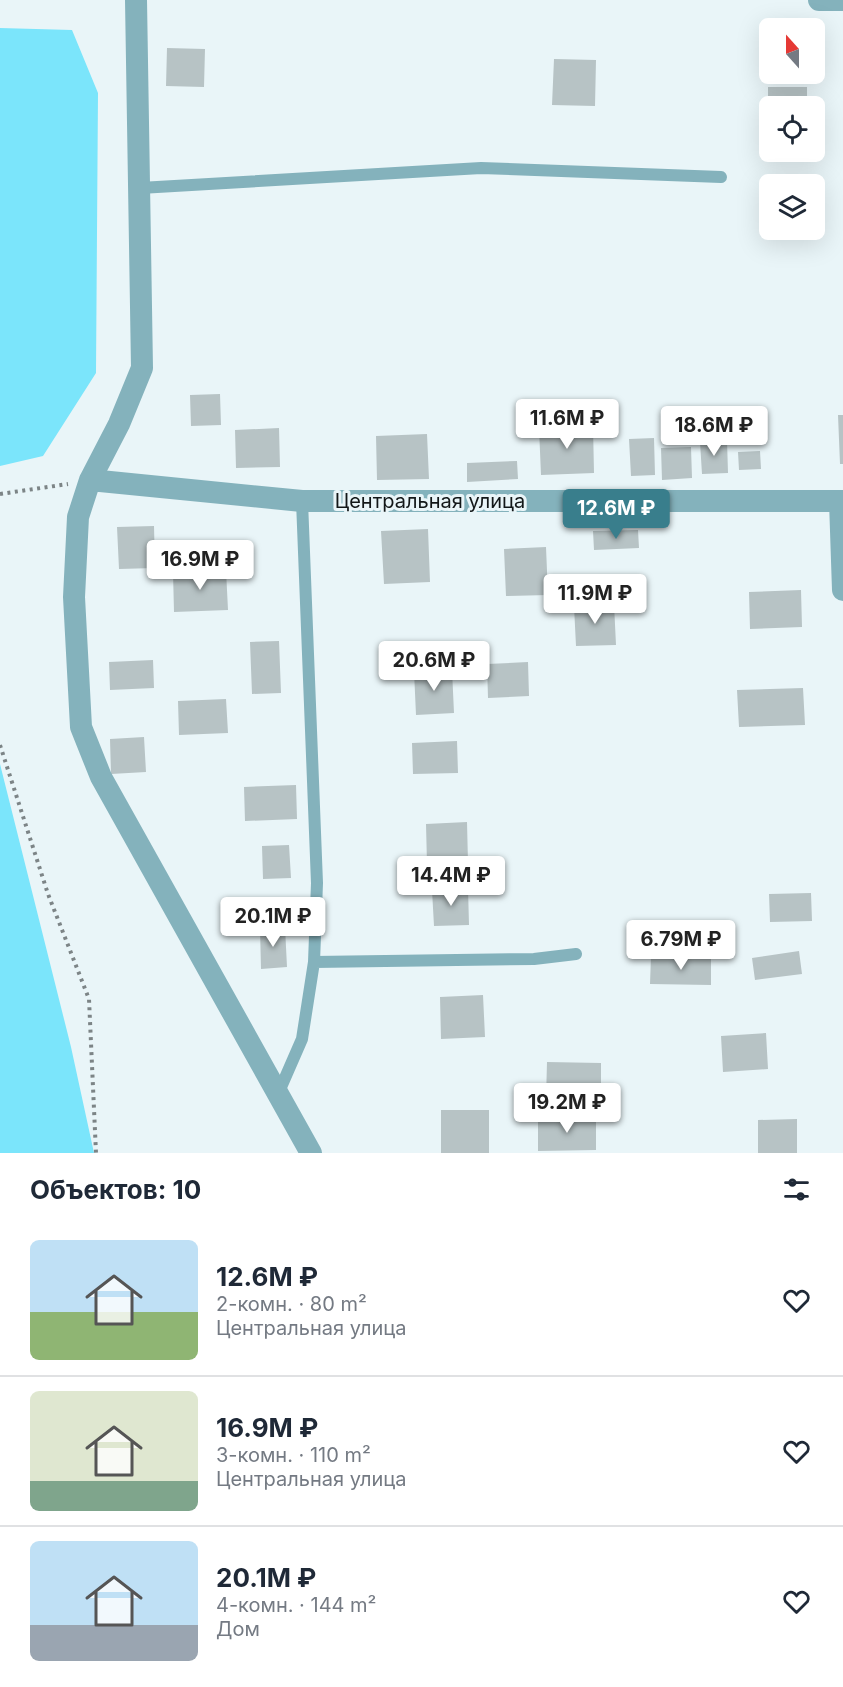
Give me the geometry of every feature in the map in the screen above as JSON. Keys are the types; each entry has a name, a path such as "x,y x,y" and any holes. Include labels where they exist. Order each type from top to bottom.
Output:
{"street":[{"path":"136,0 142,368 119,424 90,480 78,517 74,597 81,727 101,777 311,1153"},
{"path":"819,0 843,0"},
{"name":"Центральная улица","path":"90,480 302,501 841,501"},
{"path":"841,501 843,590"}],"lane":[{"path":"140,188 481,168 721,177"},
{"path":"278,1094 302,1039 314,962 317,883 302,501"},
{"path":"314,962 534,959 576,954"}],"path":[{"path":"0,494 90,480"},
{"path":"0,745 48,894 89,999 96,1153"}],"shaded area":[{"path":"0,28 72,30 98,93 96,373 43,456 0,466"},
{"path":"0,764 71,1047 94,1153 0,1153"}],"building":[{"path":"167,48 205,49 204,87 166,86"},
{"path":"554,59 596,60 595,106 552,105"},
{"path":"768,87 807,87 807,96 768,96"},
{"path":"220,394 221,425 191,426 190,395"},
{"path":"838,415 843,415 843,464 840,464"},
{"path":"593,426 594,473 541,475 539,428"},
{"path":"279,428 280,467 236,468 235,430"},
{"path":"427,434 429,479 377,480 376,436"},
{"path":"654,438 655,475 631,476 629,439"},
{"path":"727,440 728,473 702,474 700,442"},
{"path":"691,447 692,478 662,480 661,448"},
{"path":"760,451 761,469 739,470 738,452"},
{"path":"517,461 518,479 467,482 467,463"},
{"path":"154,526 155,568 119,569 117,527"},
{"path":"428,529 430,582 384,584 381,531"},
{"path":"638,530 639,548 594,550 593,531"},
{"path":"546,547 548,595 506,596 504,549"},
{"path":"226,570 228,610 174,612 173,572"},
{"path":"801,590 802,627 750,629 749,592"},
{"path":"614,604 616,645 576,646 574,606"},
{"path":"279,641 281,693 252,694 250,642"},
{"path":"153,660 154,688 110,690 109,662"},
{"path":"528,662 529,696 488,698 487,664"},
{"path":"452,670 454,713 416,715 414,671"},
{"path":"803,688 805,725 739,727 737,690"},
{"path":"226,699 228,733 179,735 178,701"},
{"path":"144,737 146,772 111,774 110,739"},
{"path":"457,741 458,773 413,774 412,743"},
{"path":"296,785 297,819 245,821 244,787"},
{"path":"467,822 468,863 427,864 426,824"},
{"path":"289,845 291,878 263,879 262,846"},
{"path":"468,888 469,925 434,926 432,890"},
{"path":"811,893 812,921 770,922 769,894"},
{"path":"285,927 287,967 261,969 260,928"},
{"path":"799,951 802,974 755,980 752,958"},
{"path":"651,956 711,957 711,985 650,984"},
{"path":"483,995 485,1037 441,1039 440,997"},
{"path":"766,1033 768,1069 723,1072 721,1036"},
{"path":"547,1062 601,1063 601,1099 546,1099"},
{"path":"441,1110 489,1110 489,1153 441,1153"},
{"path":"538,1117 596,1117 596,1150 538,1151"},
{"path":"797,1119 797,1153 758,1153 758,1120"}]}
